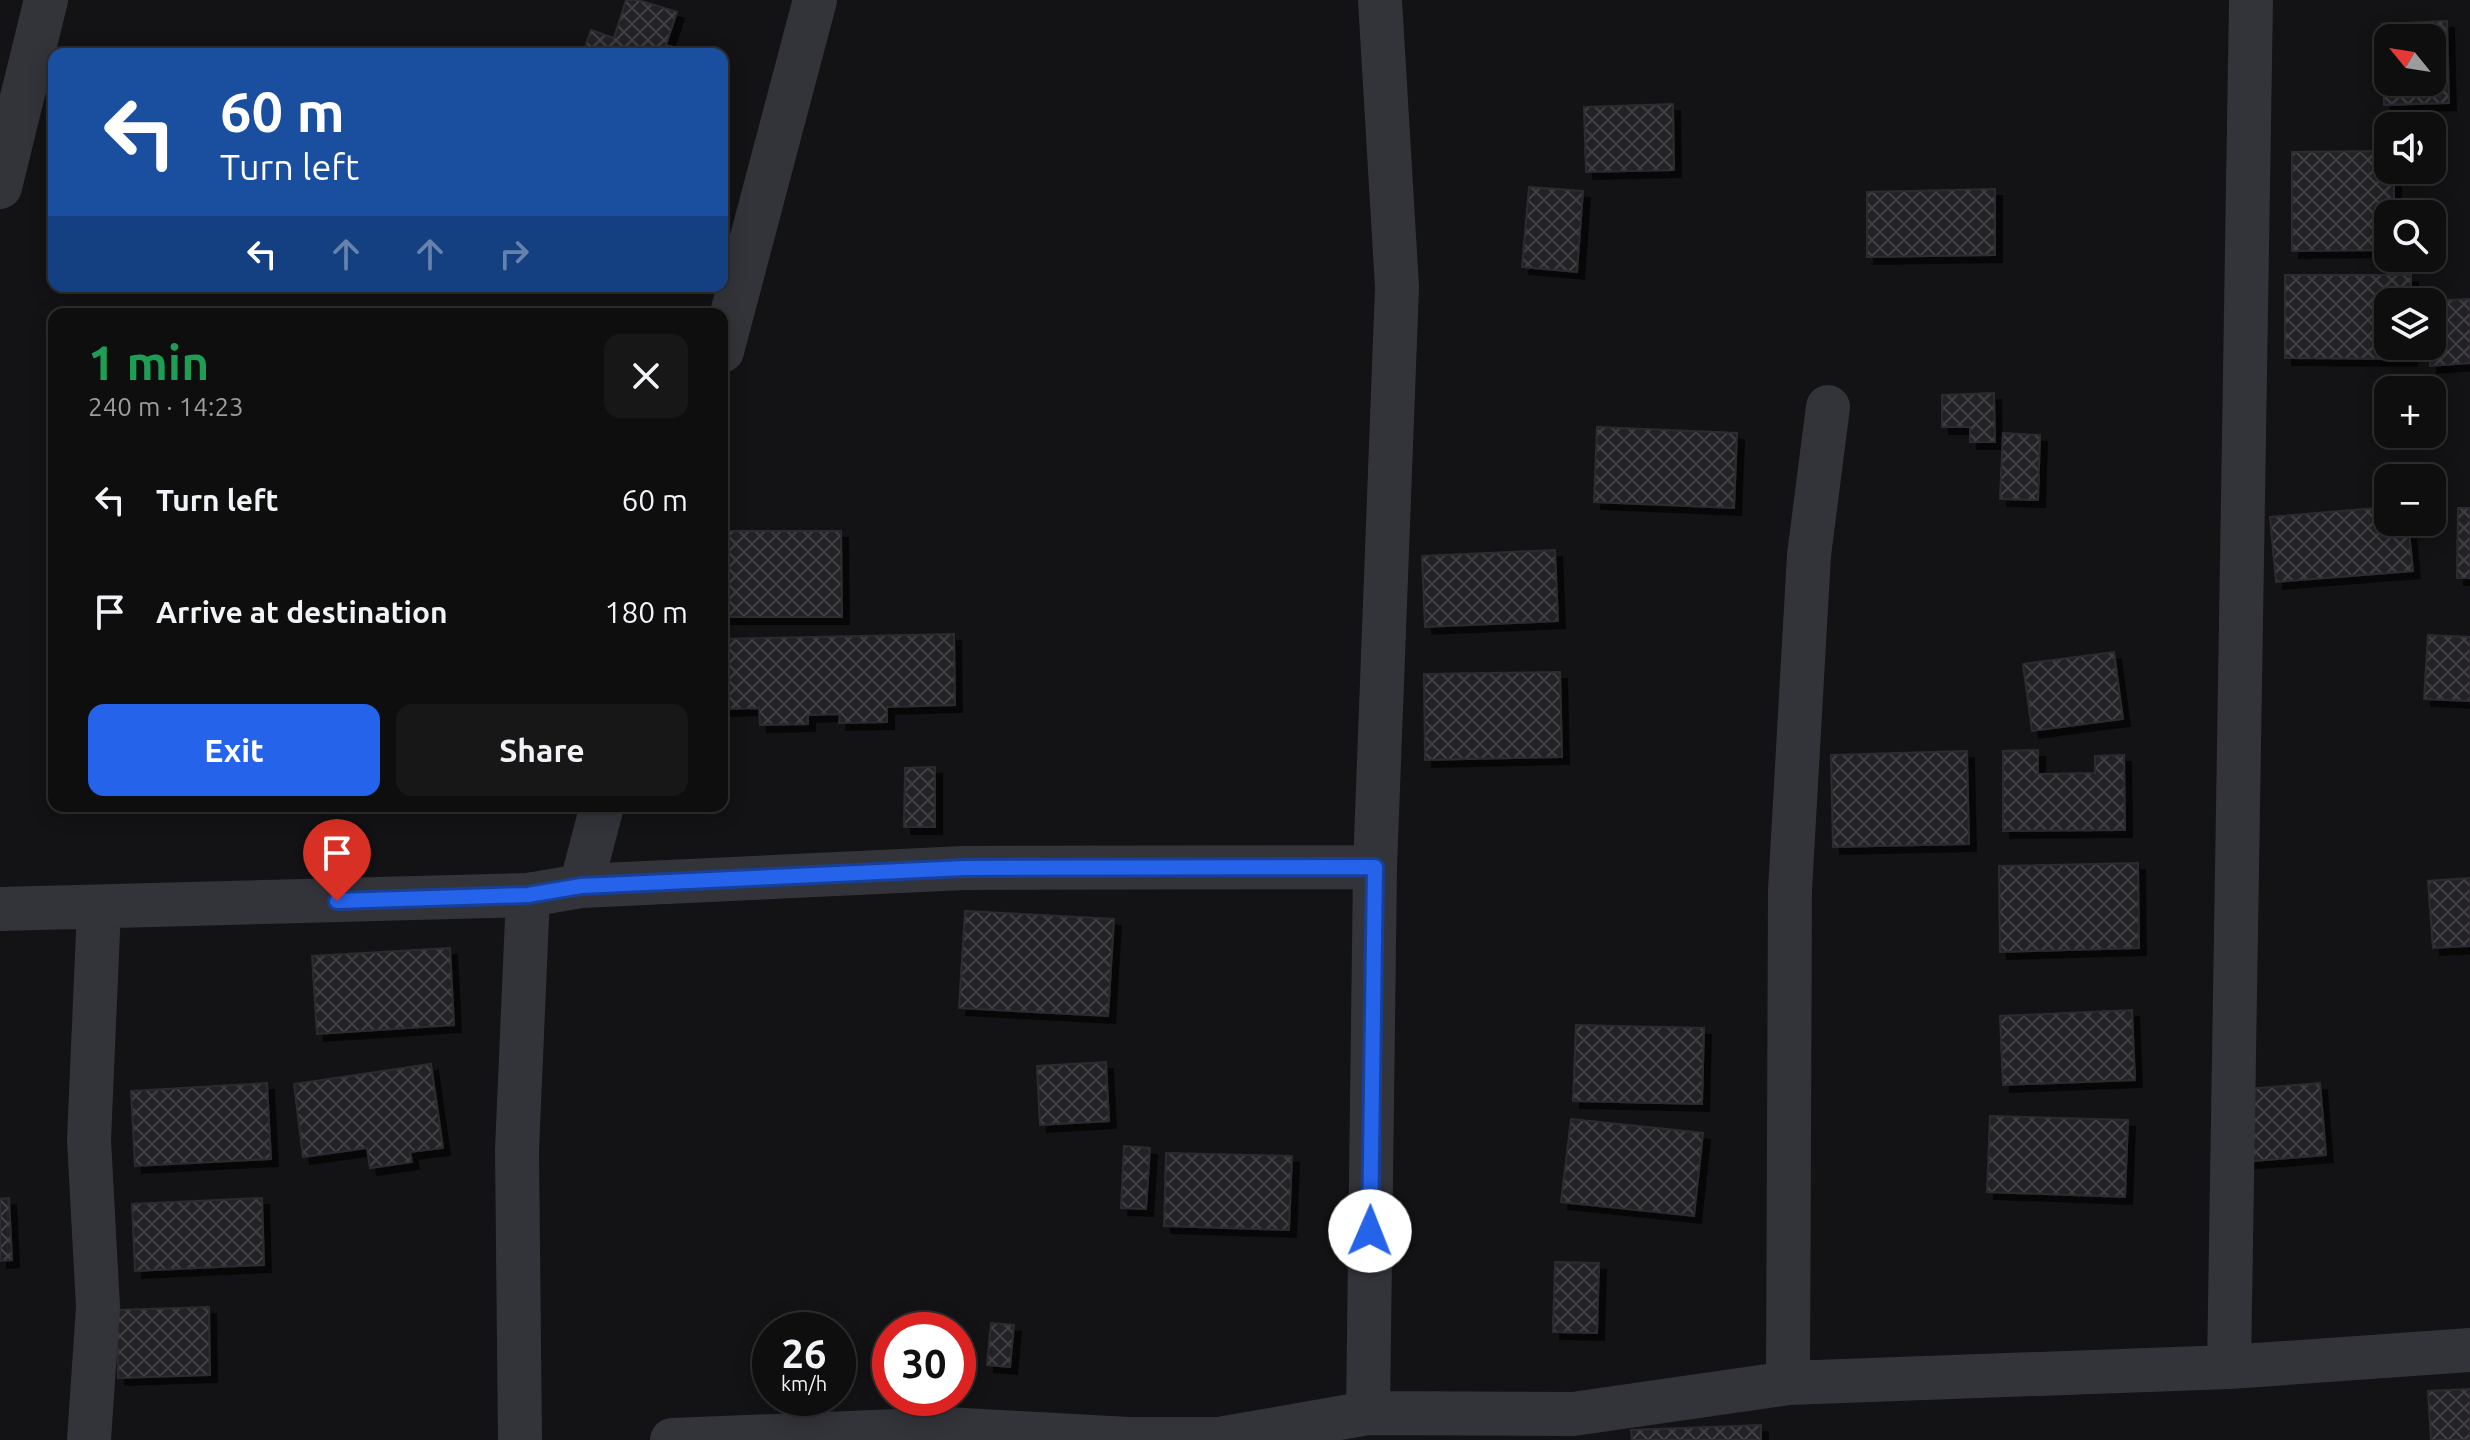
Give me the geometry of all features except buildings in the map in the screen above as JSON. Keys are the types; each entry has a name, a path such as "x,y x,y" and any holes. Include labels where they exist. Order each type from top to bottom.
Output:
{"street":[{"path":"0,187 46,0"},
{"path":"728,328 815,0"},
{"path":"1368,1413 1375,867 1397,287 1380,0"},
{"path":"2229,1367 2251,0"},
{"path":"1788,1383 1790,890 1809,555 1828,407"},
{"path":"581,886 600,812"},
{"path":"0,909 528,895 581,886 964,868 1375,867"},
{"path":"520,1440 517,1150 528,895"},
{"path":"89,1440 98,1307 89,1140 99,908"},
{"path":"672,1440 947,1429 1128,1440 1219,1439 1368,1413 1573,1427 1788,1383 2229,1367 2470,1350"}],"route":[{"path":"337,901 528,895 581,886 964,868 1375,867 1370,1231"}]}
